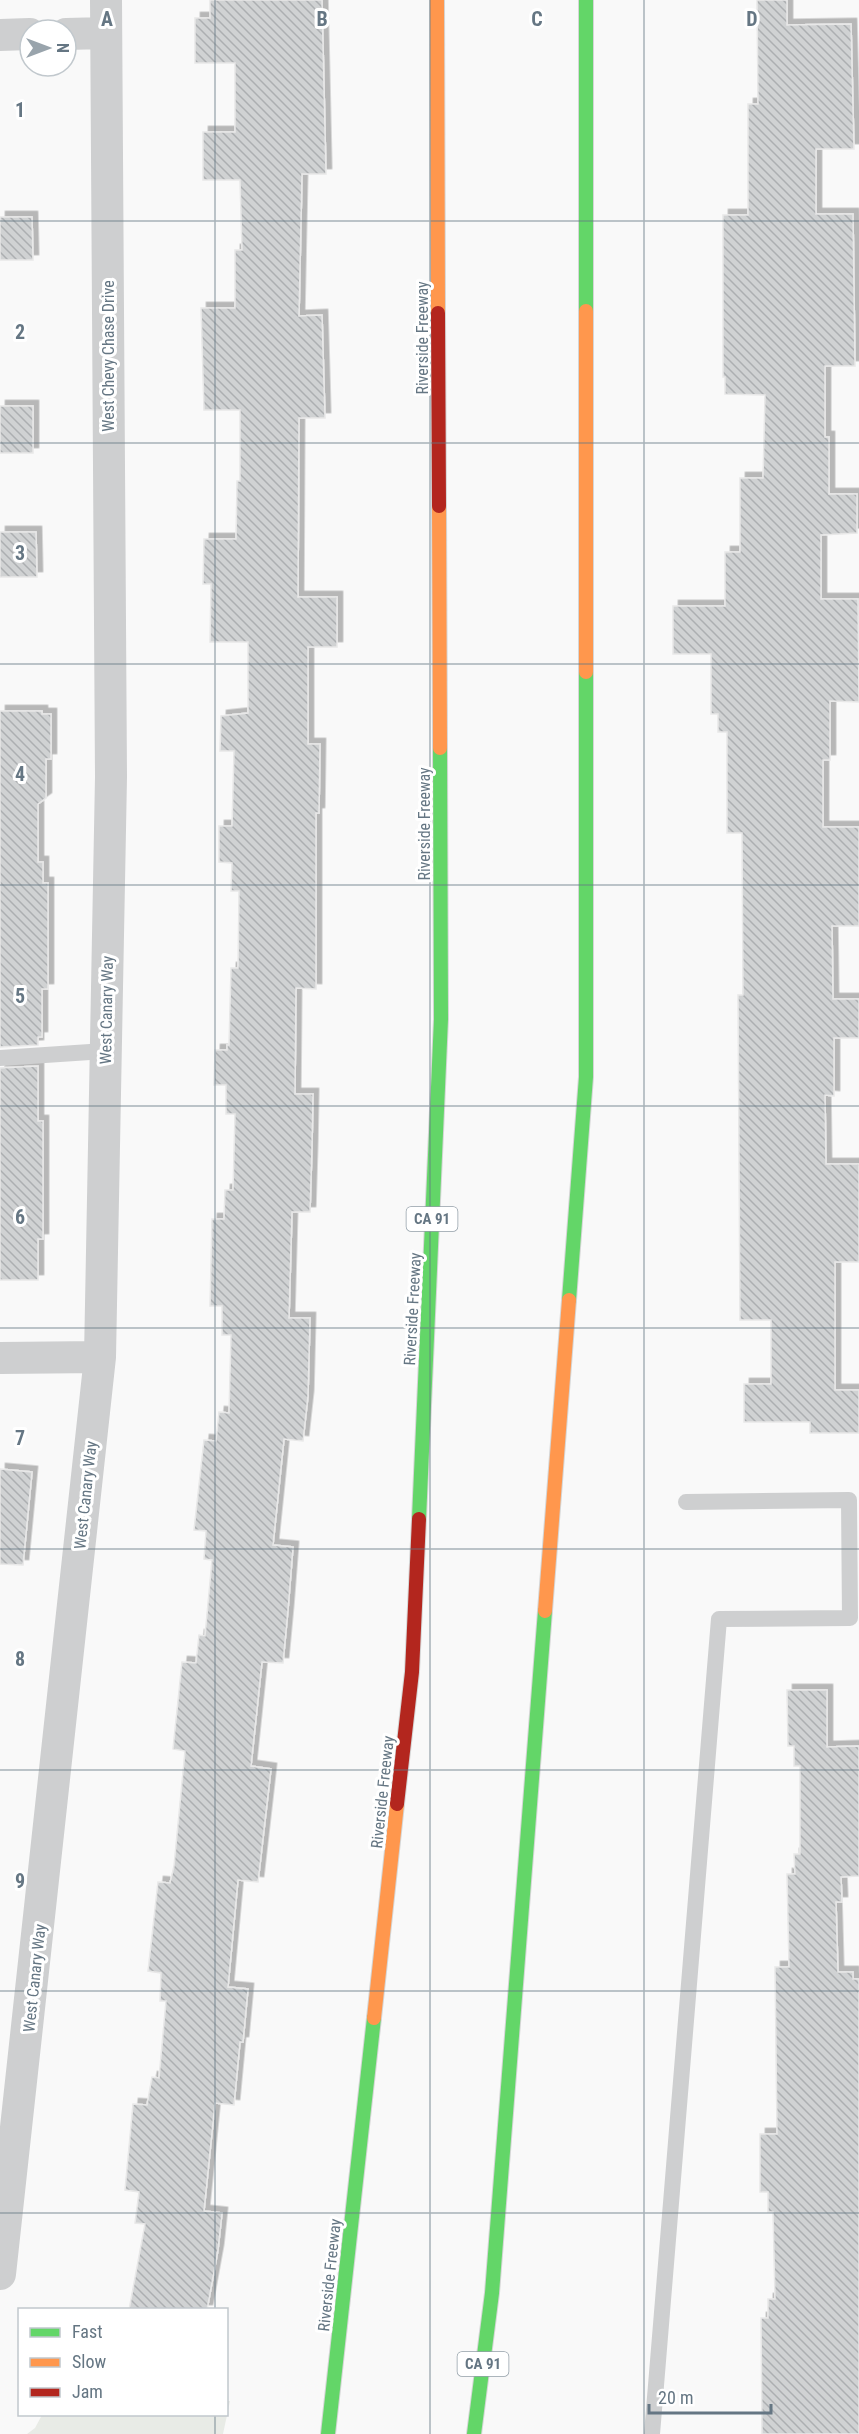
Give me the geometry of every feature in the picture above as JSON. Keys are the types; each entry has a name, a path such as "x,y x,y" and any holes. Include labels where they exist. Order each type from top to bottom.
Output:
{"highway":[{"name":"Riverside Freeway","path":"328,2434 412,1672 441,1019 437,0"},
{"name":"CA 91","path":"474,2434 492,2294 586,1077 586,0"},
{"path":"488,2434 492,2294"}],"street":[{"name":"West Chevy Chase Drive","path":"106,0 110,712"},
{"path":"78,34 106,33"},
{"path":"0,35 18,34"},
{"name":"West Canary Way","path":"0,2274 8,2150 100,1358 110,712"},
{"path":"0,1358 100,1358"}],"lane":[{"path":"0,1058 105,1051"},
{"path":"652,2434 719,1619 855,1618 849,1500 686,1502"}],"shaded area":[{"path":"41,2416 227,2416 223,2434 27,2434 35,2428"}],"building":[{"path":"210,0 322,0 326,174 302,174 299,316 322,315 325,418 299,418 298,597 337,597 337,647 308,647 308,744 320,744 319,813 316,813 316,989 296,988 295,1094 313,1094 312,1147 310,1212 292,1212 289,1318 310,1318 308,1396 303,1441 284,1439 273,1545 293,1547 288,1610 283,1663 262,1662 251,1766 271,1769 258,1882 238,1880 228,1987 248,1989 243,2042 240,2042 234,2105 215,2103 204,2211 222,2213 218,2250 207,2308 129,2308 145,2224 135,2223 139,2192 125,2190 133,2104 147,2105 152,2077 159,2078 166,2001 160,2001 161,1973 148,1971 158,1882 170,1883 174,1866 185,1751 173,1749 182,1662 196,1663 199,1635 205,1636 212,1560 204,1559 206,1531 194,1530 204,1440 216,1441 219,1412 229,1413 231,1335 222,1335 222,1306 210,1306 212,1219 224,1219 225,1190 233,1190 235,1114 226,1114 226,1085 214,1085 215,1050 227,1050 227,1045 229,1045 231,968 238,968 239,891 231,891 232,863 219,862 219,826 232,826 234,751 220,751 221,716 248,713 248,642 210,642 211,584 203,584 204,539 236,539 237,481 240,481 240,410 204,410 201,308 235,308 235,250 242,250 240,180 203,180 203,132 235,132 235,63 195,63 195,18 210,18"},
{"path":"757,0 787,0 787,25 851,24 854,149 816,149 816,214 853,214 855,366 825,366 825,437 829,437 829,494 857,494 857,533 821,535 821,599 858,599 859,702 830,701 830,760 823,760 823,827 859,827 859,926 832,926 833,999 859,999 859,1038 834,1038 834,1096 825,1095 826,1164 859,1164 859,1262 835,1262 835,1390 859,1390 859,1433 810,1433 810,1422 744,1422 744,1384 771,1384 771,1320 740,1320 738,995 743,995 742,833 727,833 727,732 718,732 718,714 711,714 711,654 673,654 673,606 725,606 725,552 740,552 740,478 763,478 765,395 725,394 725,377 723,377 723,215 748,215 748,104 758,104"},
{"path":"0,217 32,217 33,260 0,260"},
{"path":"0,406 33,406 33,453 0,453"},
{"path":"0,532 36,532 37,577 0,577"},
{"path":"0,711 42,711 42,714 51,714 51,759 46,759 46,798 38,804 38,862 43,862 43,883 48,883 48,989 42,989 42,1037 38,1037 38,1045 0,1047"},
{"path":"38,1066 38,1121 43,1121 43,1239 38,1239 38,1280 0,1280 0,1068"},
{"path":"0,1469 32,1472 23,1565 0,1564"},
{"path":"787,1690 827,1690 827,1747 859,1746 859,1876 841,1877 842,1902 836,1902 838,1972 853,1972 853,1979 859,1979 859,2434 762,2434 761,2318 768,2318 768,2299 775,2299 773,2212 768,2212 768,2192 760,2192 760,2134 777,2134 775,1967 789,1967 787,1874 795,1874 794,1854 800,1854 800,1766 794,1766 794,1746 788,1746"}],"traffic: fast":[{"path":"586,0 586,311"},
{"path":"569,1300 586,1077 586,672"},
{"path":"419,1519 441,1019 440,748"},
{"path":"474,2434 492,2293 545,1611"},
{"path":"328,2434 374,2018"}],"traffic: slow":[{"path":"437,0 438,313"},
{"path":"586,311 586,672"},
{"path":"439,506 440,748"},
{"path":"545,1611 569,1300"},
{"path":"374,2018 397,1804"}],"traffic: jam":[{"path":"438,313 439,506"},
{"path":"397,1804 412,1672 419,1519"}]}
